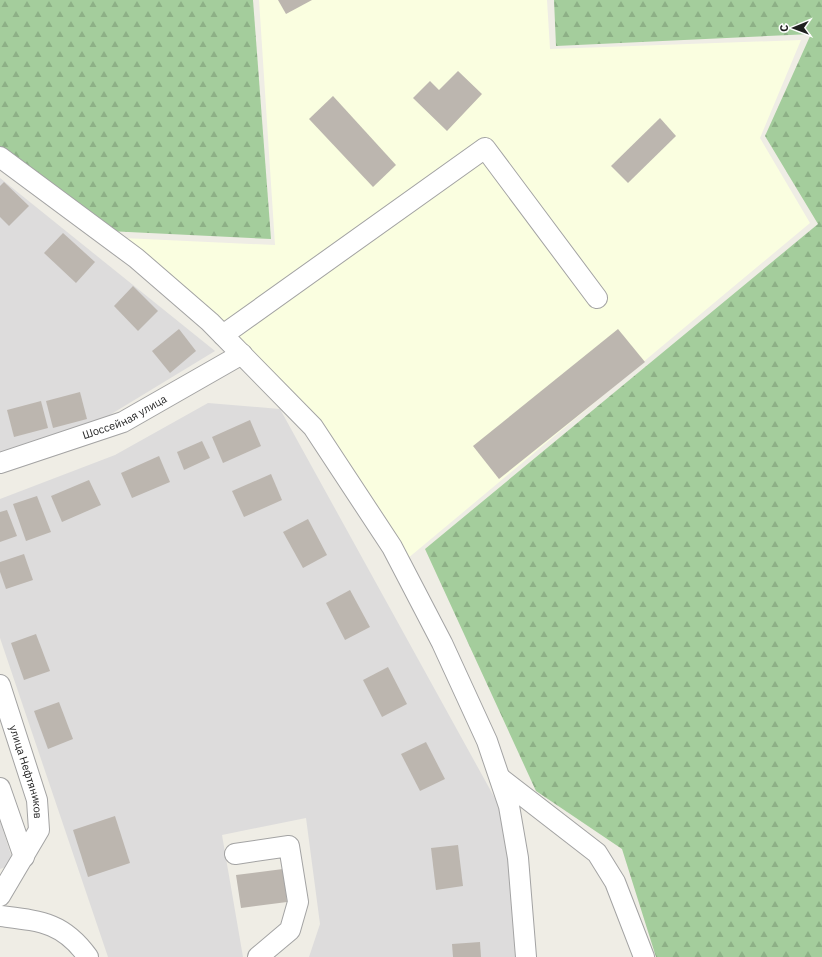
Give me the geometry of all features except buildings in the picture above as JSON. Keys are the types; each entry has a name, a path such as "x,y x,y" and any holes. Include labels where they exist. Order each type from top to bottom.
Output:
{"street":[{"path":"223,335 485,148 597,298"},
{"path":"0,157 136,258 210,322 313,427 392,547 445,650 487,741 510,806 518,858 526,957"},
{"name":"Шоссейная улица","path":"0,463 123,422 242,354"},
{"name":"улица Нефтяников","path":"0,685 37,800 39,830 0,896"},
{"path":"500,778 598,854 615,882 644,957"},
{"path":"0,788 24,857"},
{"path":"235,854 289,846 298,902 290,930 258,957"},
{"path":"0,916 45,922 77,940 88,957"}],"shaded area":[{"path":"259,0 547,0 550,49 801,40 760,138 810,223 407,559 319,423 123,238 275,245"},
{"path":"0,178 215,351 85,430 0,455"},
{"path":"208,403 280,409 508,822 515,957 309,957 320,924 306,818 222,835 243,957 108,957 0,638 0,499 115,455"},
{"path":"0,821 14,864 0,869"}],"green space":[{"path":"0,0 253,0 271,239 108,231 0,148"},
{"path":"554,0 822,0 822,957 656,957 622,849 536,791 425,549 818,224 765,136 811,34 556,46"}]}
